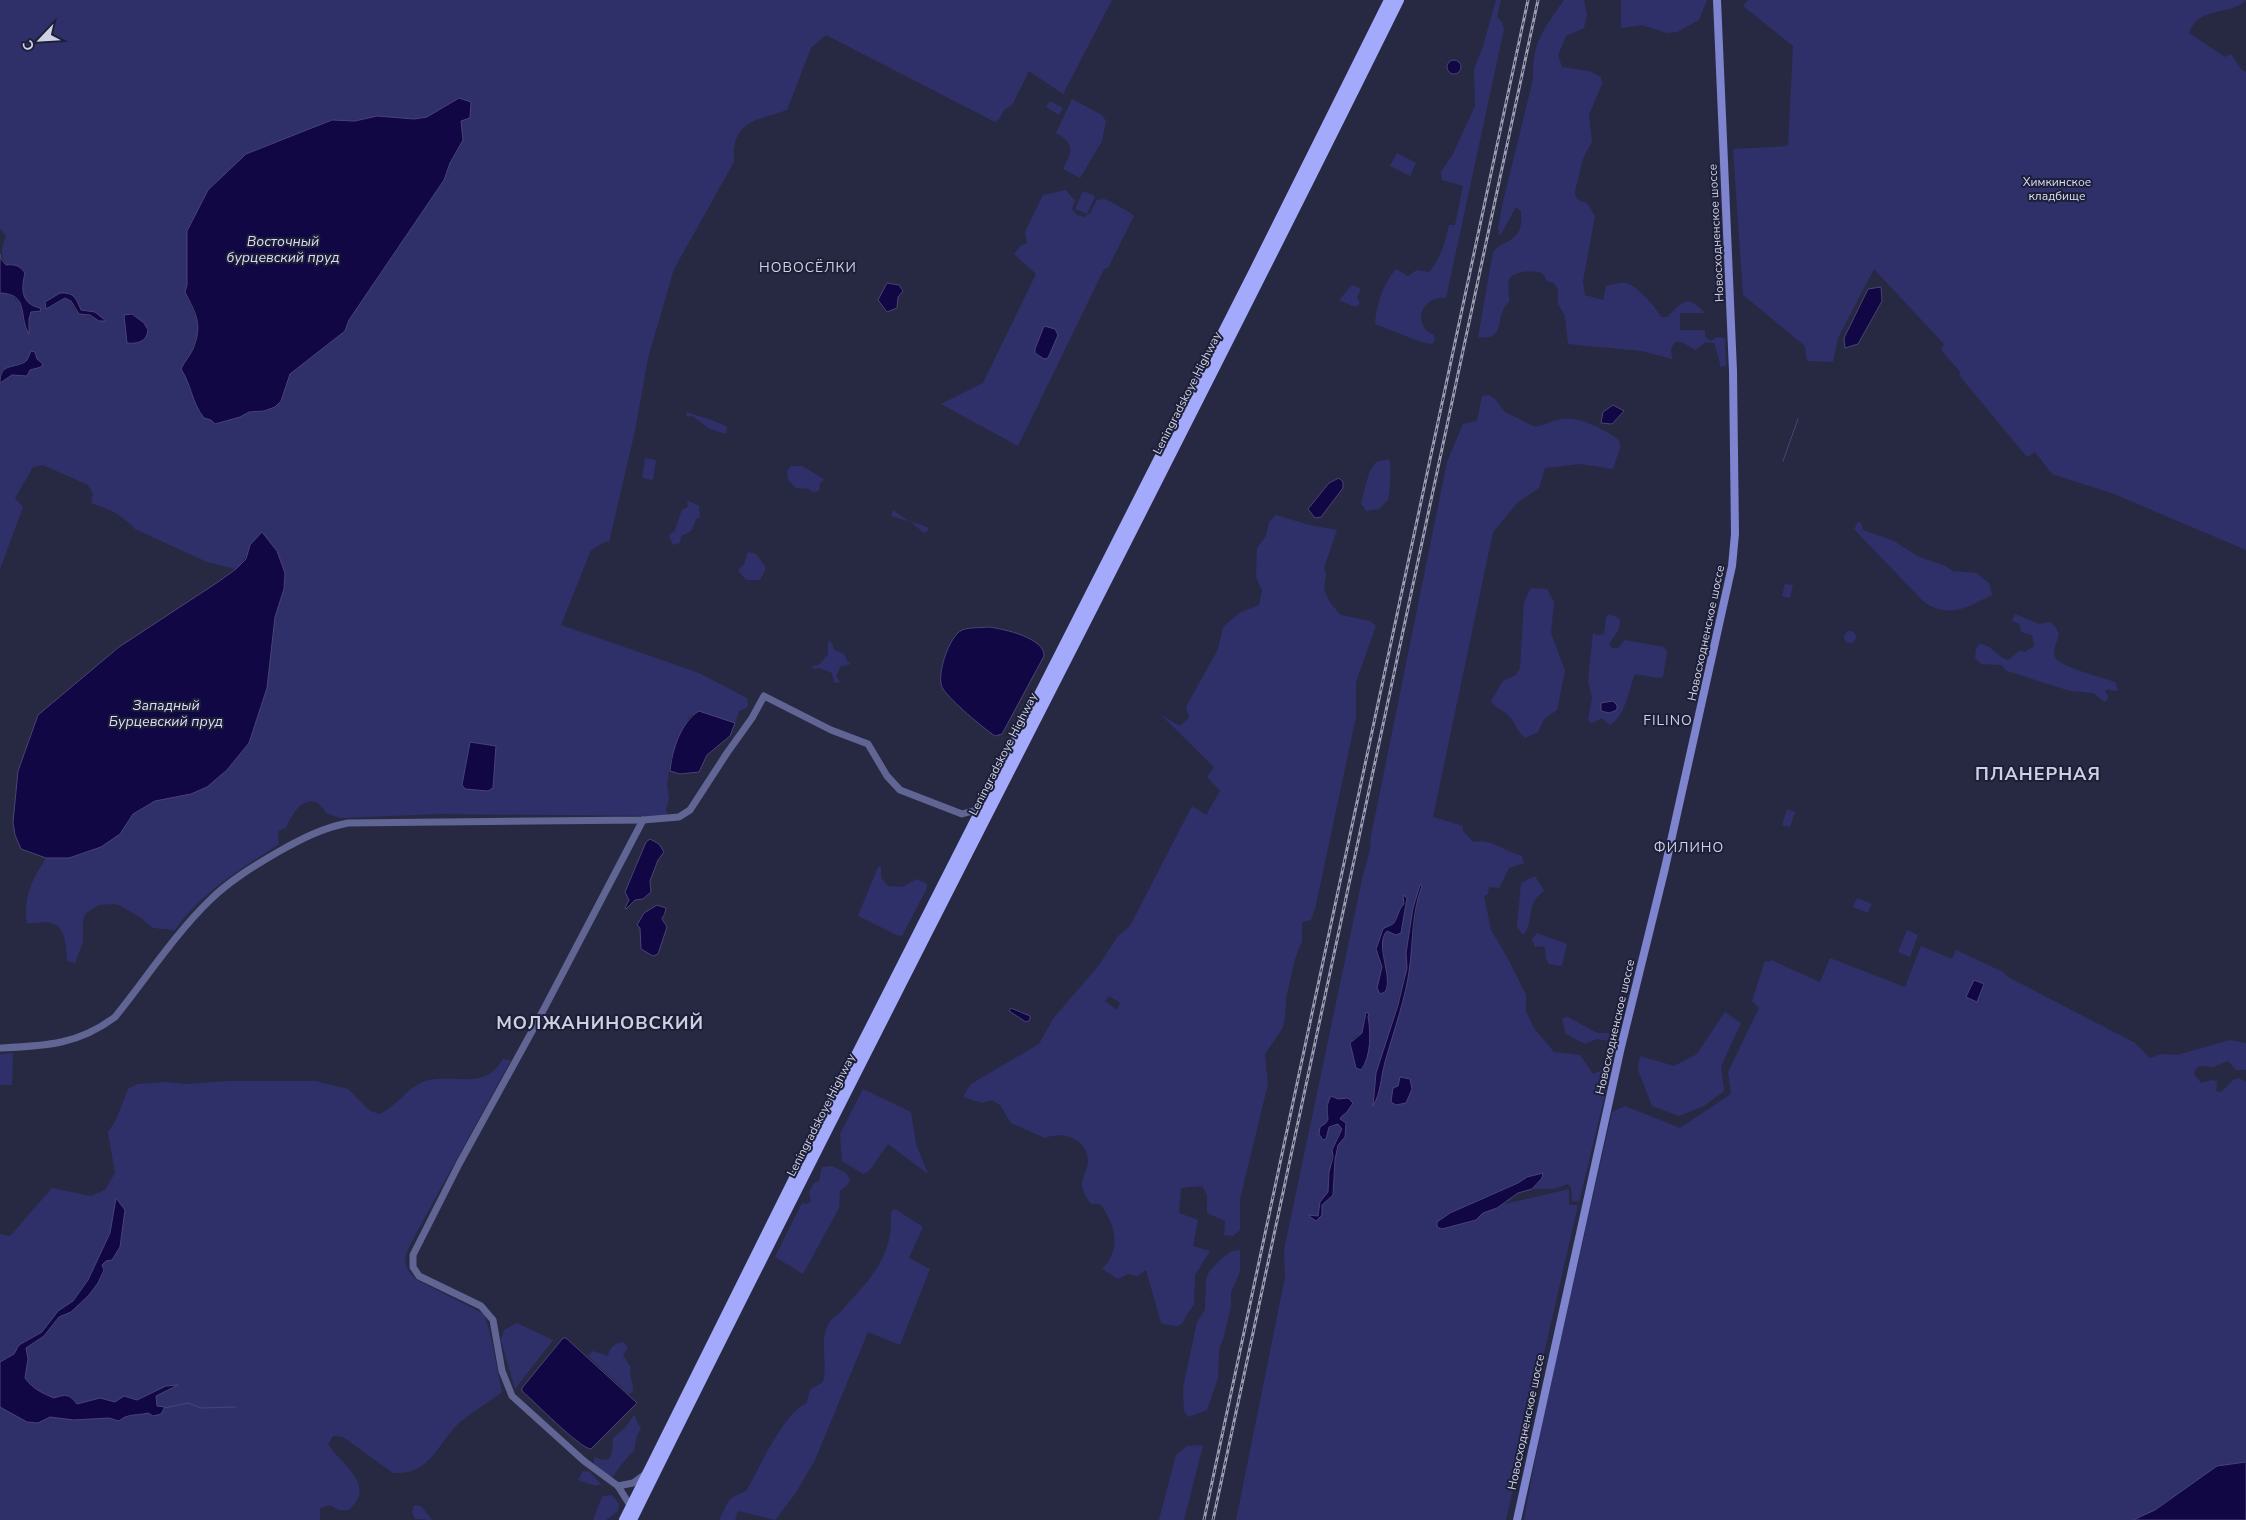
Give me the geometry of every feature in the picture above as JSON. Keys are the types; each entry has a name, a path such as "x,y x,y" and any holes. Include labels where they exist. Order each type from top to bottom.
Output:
{"highway":[{"name":"Leningradskoye Highway","path":"624,1520 1389,0"},
{"name":"Leningradskoye Highway","path":"632,1520 847,1090 1258,283 1399,0"}],"main road":[{"name":"Новосходненское шоссе","path":"1517,1520 1618,1064 1665,868 1732,566 1735,534 1733,371 1717,0"}],"street":[{"path":"0,1048 66,1042 100,1029 115,1017 208,901 229,883 265,860 308,835 330,826 348,823 680,818 690,810 752,718 764,696 831,730 868,744 887,776 900,790 962,814 967,820 969,832"},
{"path":"962,814 981,809"},
{"path":"617,1520 630,1508 627,1498 618,1486 584,1461 512,1396 505,1382 495,1327 489,1313 481,1306 419,1276 413,1267 413,1255 459,1164 536,1024 643,820"},
{"path":"618,1486 634,1483 648,1472"}],"green space":[{"path":"0,0 1112,0 1063,94 1029,71 1012,105 1004,110 995,122 826,35 811,48 787,110 755,120 741,130 734,148 734,162 674,269 648,358 635,431 609,542 605,542 591,550 561,625 699,673 747,698 748,707 739,711 735,723 699,711 689,717 671,758 667,784 669,799 666,809 667,814 662,816 439,814 340,818 326,813 314,801 309,801 298,808 286,828 278,831 279,844 236,872 209,893 185,916 175,930 153,928 141,918 114,904 99,905 86,913 83,920 83,942 75,963 67,961 65,939 63,933 56,925 48,922 27,923 26,905 30,889 37,874 46,858 69,858 120,834 133,814 155,800 191,794 227,770 249,743 267,688 275,617 284,589 262,532 236,569 207,562 135,529 115,513 91,503 93,494 88,485 43,465 33,467 15,498 23,507 0,569 0,383 12,375 23,376 30,370 38,368 36,355 30,354 26,361 3,370 0,374 0,293 13,297 21,306 30,331 29,319 31,312 40,311 40,308 33,306 25,299 23,285 25,273 15,265 6,265 4,261 2,251 6,237 0,228","holes":["459,99 463,140 450,163 444,180 349,320 345,331 290,374 284,394 264,411 249,412 240,417 215,424 211,420 204,418 196,406 181,369 192,350 200,328 185,292 187,285 187,231 208,190 332,120 355,121 377,116 414,119 427,117","60,293 74,297 80,310 95,312 105,320 99,321 77,312 70,301 65,298 49,308"]},
{"path":"1496,0 1501,0 1497,17 1502,22 1504,29 1446,298 1437,298 1425,306 1421,319 1427,331 1434,335 1435,340 1432,344 1421,342 1375,324 1377,310 1384,288 1396,269 1408,276 1417,270 1429,272 1442,250 1449,225 1455,225 1463,186 1442,180 1441,172 1453,154 1475,106 1474,69 1482,49"},
{"path":"1564,0 1584,0 1587,14 1584,28 1566,36 1558,55 1562,67 1589,71 1601,77 1602,84 1589,115 1592,142 1582,161 1575,192 1577,199 1587,203 1595,216 1583,281 1585,295 1603,300 1606,286 1619,283 1630,284 1646,297 1661,317 1667,317 1685,302 1693,303 1705,313 1680,313 1680,330 1705,330 1705,337 1711,341 1717,337 1725,338 1726,366 1720,367 1714,343 1706,342 1695,350 1682,342 1675,342 1671,349 1672,359 1642,351 1568,344 1565,316 1558,304 1558,289 1554,283 1547,281 1540,272 1521,272 1510,278 1508,284 1509,302 1504,307 1497,332 1487,337 1478,337 1493,252 1516,236 1521,226 1521,211 1516,207 1500,236 1498,228 1502,206 1533,79 1533,66 1537,45 1545,28"},
{"path":"1621,0 1707,0 1699,20 1677,32 1667,33 1642,25 1621,28"},
{"name":"Химкинское кладбище","path":"1748,0 2246,0 2239,5 2200,18 2189,33 2225,57 2231,54 2241,69 2246,72 2246,550 2114,494 2052,474 2035,452 2027,457 1959,375 1961,373 1941,350 1944,344 1874,269 1838,338 1833,362 1807,361 1805,346 1743,295 1733,149 1788,146 1793,46 1743,6"},
{"path":"1072,99 1102,115 1106,121 1102,141 1080,178 1063,169 1069,158 1070,149 1067,141 1056,133"},
{"path":"1050,101 1063,108 1059,115 1046,107"},
{"path":"1397,153 1416,163 1410,176 1390,166"},
{"path":"1066,190 1075,201 1072,209 1077,215 1084,217 1090,213 1097,200 1105,199 1134,216 1108,268 1104,269 1018,446 941,404 983,383 1036,274 1014,254 1020,246 1027,243 1025,232 1043,195"},
{"path":"1083,191 1095,196 1087,214 1075,209"},
{"path":"1352,285 1361,289 1357,297 1360,304 1355,307 1339,300"},
{"path":"1489,395 1495,399 1505,412 1535,427 1561,419 1576,420 1592,425 1619,440 1620,448 1613,469 1580,464 1545,468 1539,488 1518,502 1493,532 1433,817 1463,826 1463,831 1473,842 1486,842 1522,856 1524,863 1509,868 1499,888 1489,887 1488,894 1484,896 1491,930 1526,995 1526,1011 1534,1028 1554,1052 1580,1055 1593,1074 1607,1068 1611,1070 1579,1202 1572,1201 1571,1188 1568,1184 1554,1189 1532,1189 1542,1178 1527,1177 1518,1183 1450,1213 1446,1216 1442,1229 1476,1220 1483,1212 1501,1205 1569,1189 1569,1205 1578,1205 1506,1520 1236,1520 1285,1277 1284,1250 1363,875 1370,850 1371,836 1447,462 1463,424 1477,421 1482,396","holes":["1422,886 1417,904 1403,1003 1384,1063 1378,1097 1388,1038 1407,968 1406,953 1413,908","1403,896 1405,902 1403,918 1391,930 1385,932 1382,939 1388,988 1380,980 1379,942 1387,926 1392,925 1404,904","1364,1017 1368,1017 1366,1047 1353,1058 1353,1038 1362,1033","1398,1086 1406,1103 1396,1105 1392,1102 1393,1088","1331,1096 1338,1099 1348,1098 1340,1119 1344,1122 1333,1172 1333,1195 1322,1205 1322,1213 1316,1221 1308,1216 1318,1216 1321,1200 1328,1193 1332,1152 1342,1129 1342,1126 1338,1124 1327,1129 1327,1134 1322,1139 1319,1132 1328,1119 1328,1102"]},
{"path":"686,412 727,427 726,434 710,429 692,416 687,417"},
{"path":"645,458 656,460 653,480 642,478"},
{"path":"1389,459 1391,472 1388,500 1379,509 1366,511 1361,503 1369,473 1376,462"},
{"path":"791,466 802,466 824,479 820,483 819,491 813,492 809,489 796,488 788,480 787,471"},
{"path":"687,500 699,506 700,518 697,518 691,531 681,536 680,543 673,545 669,536 675,530 682,510 688,507"},
{"path":"893,510 907,520 927,527 929,530 924,533 911,522 891,516"},
{"path":"1276,515 1309,525 1337,530 1324,568 1326,575 1324,590 1331,604 1341,615 1370,621 1376,626 1356,682 1356,717 1315,909 1311,920 1302,922 1302,941 1295,959 1286,998 1285,1019 1282,1029 1265,1054 1268,1084 1240,1199 1240,1230 1233,1236 1224,1235 1225,1221 1207,1213 1207,1195 1202,1186 1181,1188 1179,1213 1198,1220 1193,1246 1210,1251 1195,1275 1194,1305 1182,1323 1176,1326 1161,1323 1146,1270 1137,1276 1128,1274 1118,1279 1102,1269 1112,1253 1114,1245 1113,1229 1106,1212 1100,1204 1091,1204 1083,1191 1082,1181 1088,1163 1087,1155 1080,1143 1067,1136 1060,1135 1045,1138 1011,1123 1000,1105 992,1100 982,1103 963,1097 971,1084 1039,1044 1053,1019 1099,965 1118,936 1130,926 1192,806 1206,815 1220,791 1207,777 1214,767 1161,715 1180,726 1189,718 1186,707 1218,649 1223,627 1239,613 1259,605 1262,591 1256,577 1257,548 1266,536 1269,522","holes":["1109,996 1120,1003 1117,1010 1105,1001"]},
{"path":"1858,522 1861,523 1863,530 1894,541 1917,556 1945,566 1953,571 1976,573 1989,583 1992,595 1958,610 1941,610 1932,607 1923,601 1854,529"},
{"path":"748,552 756,554 765,566 765,571 760,580 746,580 738,570 744,564"},
{"path":"1785,584 1793,585 1790,598 1782,596"},
{"path":"1531,588 1547,589 1554,602 1551,633 1565,671 1557,710 1544,719 1538,732 1525,738 1509,716 1491,701 1503,681 1516,675 1520,668 1524,602"},
{"path":"1610,614 1620,619 1618,630 1609,644 1612,648 1618,648 1625,640 1664,647 1667,651 1663,677 1658,678 1635,674 1623,709 1610,725 1602,718 1592,723 1588,720 1592,698 1588,681 1593,633 1598,635 1604,634 1606,617","holes":["1613,701 1617,705 1612,713 1604,712 1603,702"]},
{"path":"2015,614 2039,624 2050,622 2055,626 2059,634 2054,651 2058,661 2115,682 2118,690 2107,689 2105,691 2109,698 2105,702 2093,693 2070,691 2007,671 2001,665 1981,664 1975,658 1976,649 1979,644 1991,648 2008,660 2019,651 2025,652 2034,646 2032,635 2021,632 2020,624 2012,621"},
{"path":"1848,631 1852,631 1856,637 1852,643 1848,643 1844,639 1844,635"},
{"path":"828,641 832,643 834,650 844,654 850,663 849,665 841,666 836,676 840,682 838,683 834,682 832,673 819,668 812,669 813,666 819,665 828,654"},
{"path":"1787,809 1795,812 1790,827 1782,825"},
{"path":"878,867 881,867 881,878 888,886 902,887 917,879 927,884 926,890 902,936 858,916"},
{"path":"1535,876 1544,891 1534,902 1527,930 1523,935 1517,927 1521,883"},
{"path":"1857,898 1872,904 1868,913 1853,907"},
{"path":"1907,930 1918,935 1910,957 1898,952"},
{"path":"1537,933 1567,944 1562,965 1549,964 1546,959 1545,948 1543,946 1535,947 1532,939"},
{"path":"1921,946 1952,959 1956,950 2003,972 2008,977 2135,1043 2150,1058 2161,1054 2177,1055 2230,1040 2246,1043 2246,1070 2236,1070 2228,1061 2213,1067 2201,1066 2196,1068 2194,1074 2201,1083 2212,1080 2217,1081 2216,1091 2221,1092 2233,1080 2239,1078 2246,1082 2246,1462 2217,1466 2155,1510 2133,1520 1524,1520 1542,1423 1612,1112 1625,1106 1680,1128 1731,1094 1728,1072 1759,1008 1752,1001 1765,961 1769,962 1771,960 1820,982 1830,958 1905,987"},
{"path":"1725,1012 1741,1023 1721,1066 1724,1091 1704,1106 1679,1116 1652,1106 1638,1070 1640,1056 1674,1066 1697,1054"},
{"path":"1568,1017 1597,1033 1608,1033 1615,1036 1612,1041 1596,1039 1585,1044 1566,1034 1562,1018"},
{"path":"13,1053 12,1085 0,1085 0,1054"},
{"path":"503,1059 511,1060 418,1230 406,1256 405,1262 407,1267 417,1280 484,1314 490,1333 502,1392 455,1427 430,1459 415,1470 393,1473 343,1437 333,1436 328,1444 354,1476 360,1492 357,1501 349,1510 339,1510 330,1505 320,1508 320,1520 0,1520 0,1407 38,1423 50,1417 74,1420 109,1418 119,1421 125,1416 148,1413 157,1406 156,1396 175,1386 166,1386 137,1400 115,1402 107,1399 77,1404 65,1395 54,1398 46,1394 35,1388 25,1378 28,1359 26,1348 44,1336 59,1317 71,1312 98,1283 104,1270 102,1265 120,1247 121,1234 114,1203 115,1211 110,1233 88,1280 73,1301 58,1312 42,1332 19,1345 14,1354 0,1362 0,1234 10,1236 52,1188 91,1196 105,1190 115,1173 108,1132 116,1120 128,1089 137,1084 167,1082 187,1084 228,1081 315,1081 348,1089 370,1111 380,1114 392,1107 423,1082 440,1079 475,1079 483,1077 493,1072"},
{"path":"863,1089 911,1112 916,1144 928,1174 888,1144 869,1171 863,1174 842,1161 840,1134"},
{"path":"832,1166 846,1173 850,1179 848,1184 840,1191 839,1208 803,1274 775,1257 802,1203 807,1204 811,1201 809,1192 814,1183 819,1181 822,1167"},
{"path":"895,1209 923,1227 909,1258 930,1269 900,1345 868,1332 815,1460 795,1494 775,1520 738,1511 735,1520 719,1520 730,1500 747,1490 781,1428 798,1409 806,1404 810,1390 823,1382 825,1332 831,1320 872,1276 879,1265 888,1242 891,1228 891,1212"},
{"path":"1240,1250 1240,1272 1231,1292 1231,1306 1219,1349 1218,1378 1207,1410 1188,1417 1184,1411 1183,1388 1197,1322 1205,1310 1206,1279 1209,1272 1220,1260 1232,1251"},
{"path":"517,1323 553,1340 515,1389 501,1340 504,1330"},
{"path":"623,1342 628,1348 623,1355 631,1368 630,1375 633,1385 633,1391 629,1394 588,1356 593,1351 608,1356 613,1346"},
{"path":"634,1415 641,1429 637,1435 634,1451 613,1477 605,1474 594,1464 594,1457 602,1460 609,1459 612,1452 613,1438 625,1428"},
{"path":"1203,1445 1184,1520 1159,1520 1176,1455 1187,1446"},
{"path":"583,1471 590,1472 601,1484 596,1486 578,1480"},
{"path":"612,1495 619,1504 618,1511 606,1520 593,1520 603,1496"},
{"path":"414,1505 421,1506 432,1520 415,1519 412,1512"}],"water":[{"path":"1454,60 1459,62 1461,67 1459,72 1454,74 1449,72 1447,67 1449,62"},
{"name":"Восточный бурцевский пруд","path":"459,98 471,102 470,118 461,121 463,140 450,163 444,180 349,320 345,331 290,374 281,401 275,407 264,411 249,412 240,417 215,424 211,420 204,418 196,406 181,369 193,349 198,333 197,319 185,292 187,285 187,231 208,190 246,154 332,120 355,121 377,116 414,119 427,117"},
{"path":"0,254 1,259 6,265 17,266 25,273 24,295 29,303 40,308 41,311 31,312 29,334 22,308 16,297 0,293"},
{"path":"887,283 899,285 903,291 898,297 897,308 887,312 878,300"},
{"path":"1881,287 1882,301 1858,344 1845,348 1844,338 1868,289"},
{"path":"60,293 71,295 76,299 81,310 95,312 106,321 99,321 90,315 79,314 71,301 65,298 46,309 45,302"},
{"path":"132,314 144,323 148,330 144,340 127,343 124,315"},
{"path":"1044,326 1055,329 1058,335 1048,358 1044,359 1035,353 1035,349"},
{"path":"31,351 35,352 37,359 43,364 41,367 30,370 27,376 12,375 0,383 4,369 25,362"},
{"path":"1613,405 1624,411 1612,424 1601,423 1603,412"},
{"path":"1339,478 1343,482 1343,488 1321,517 1315,518 1308,509 1329,483"},
{"name":"Западный Бурцевский пруд","path":"262,532 277,551 285,573 284,589 275,617 267,688 249,743 227,770 207,787 191,794 155,801 133,814 120,834 101,847 69,858 46,858 21,849 15,835 13,822 18,771 38,715 119,647 236,569 246,559 250,545"},
{"path":"989,627 1013,632 1031,639 1043,650 1044,656 1002,734 995,736 953,701 943,689 941,683 945,657 952,640 957,634 965,629"},
{"path":"1613,701 1617,705 1617,710 1609,713 1601,711 1601,703"},
{"path":"699,711 735,723 730,736 707,755 699,772 680,774 670,771 678,737 687,722"},
{"path":"470,742 496,746 493,788 488,791 465,789 462,785"},
{"path":"650,839 659,844 664,852 658,860 650,881 651,892 643,899 635,900 626,909 629,900 625,892 646,842"},
{"path":"1420,885 1422,886 1415,916 1406,990 1376,1101 1373,1106 1376,1073 1398,1005 1407,968 1406,953 1413,908"},
{"path":"1403,895 1407,898 1401,933 1396,935 1387,931 1382,944 1387,986 1385,992 1380,994 1377,988 1382,967 1376,949 1383,929 1394,923 1404,904"},
{"path":"657,905 666,908 662,919 667,927 658,954 653,956 641,949 640,928 637,925 644,913"},
{"path":"1974,980 1984,984 1977,1002 1966,997"},
{"path":"1011,1008 1030,1016 1030,1020 1026,1022 1009,1011"},
{"path":"1366,1012 1369,1014 1369,1045 1367,1059 1361,1070 1356,1068 1350,1043 1362,1033"},
{"path":"1400,1077 1410,1079 1412,1089 1406,1103 1396,1105 1391,1102 1393,1088 1398,1086"},
{"path":"1331,1096 1338,1099 1348,1098 1353,1103 1340,1119 1346,1123 1345,1137 1338,1145 1333,1195 1322,1205 1322,1215 1316,1221 1308,1215 1318,1216 1320,1202 1328,1192 1329,1172 1333,1157 1332,1150 1342,1129 1338,1124 1329,1127 1326,1139 1323,1140 1319,1134 1320,1127 1328,1119 1327,1107"},
{"path":"1543,1173 1542,1178 1532,1189 1518,1193 1497,1208 1483,1213 1476,1220 1442,1229 1437,1227 1437,1222 1450,1213 1518,1183 1527,1177"},
{"path":"116,1198 125,1210 120,1247 112,1260 106,1261 102,1265 104,1270 98,1283 89,1295 71,1312 59,1317 44,1336 26,1348 28,1359 25,1378 35,1388 54,1398 67,1396 72,1398 77,1404 100,1398 115,1402 124,1396 137,1400 166,1386 178,1385 156,1396 157,1406 165,1407 161,1414 153,1416 148,1413 133,1415 119,1421 109,1418 74,1420 50,1417 38,1423 27,1422 0,1407 0,1362 14,1354 19,1345 42,1332 58,1311 73,1301 88,1280 110,1233"},
{"path":"563,1338 566,1338 637,1403 591,1449 585,1447 567,1433 522,1391 522,1388"},
{"path":"2246,1462 2246,1520 2133,1520 2155,1510 2217,1466"}],"waterway":[{"path":"1783,461 1798,419"},
{"path":"164,1408 188,1403 201,1408 236,1407"}],"railway":[{"path":"1204,1520 1528,0"},
{"path":"1213,1520 1538,0"}],"district":[{"name":"НОВОСЁЛКИ","path":"808,267"},
{"name":"FILINO","path":"1668,720"},
{"name":"ПЛАНЕРНАЯ","path":"2038,774"},
{"name":"ФИЛИНО","path":"1689,847"},
{"name":"МОЛЖАНИНОВСКИЙ","path":"600,1023"}]}
